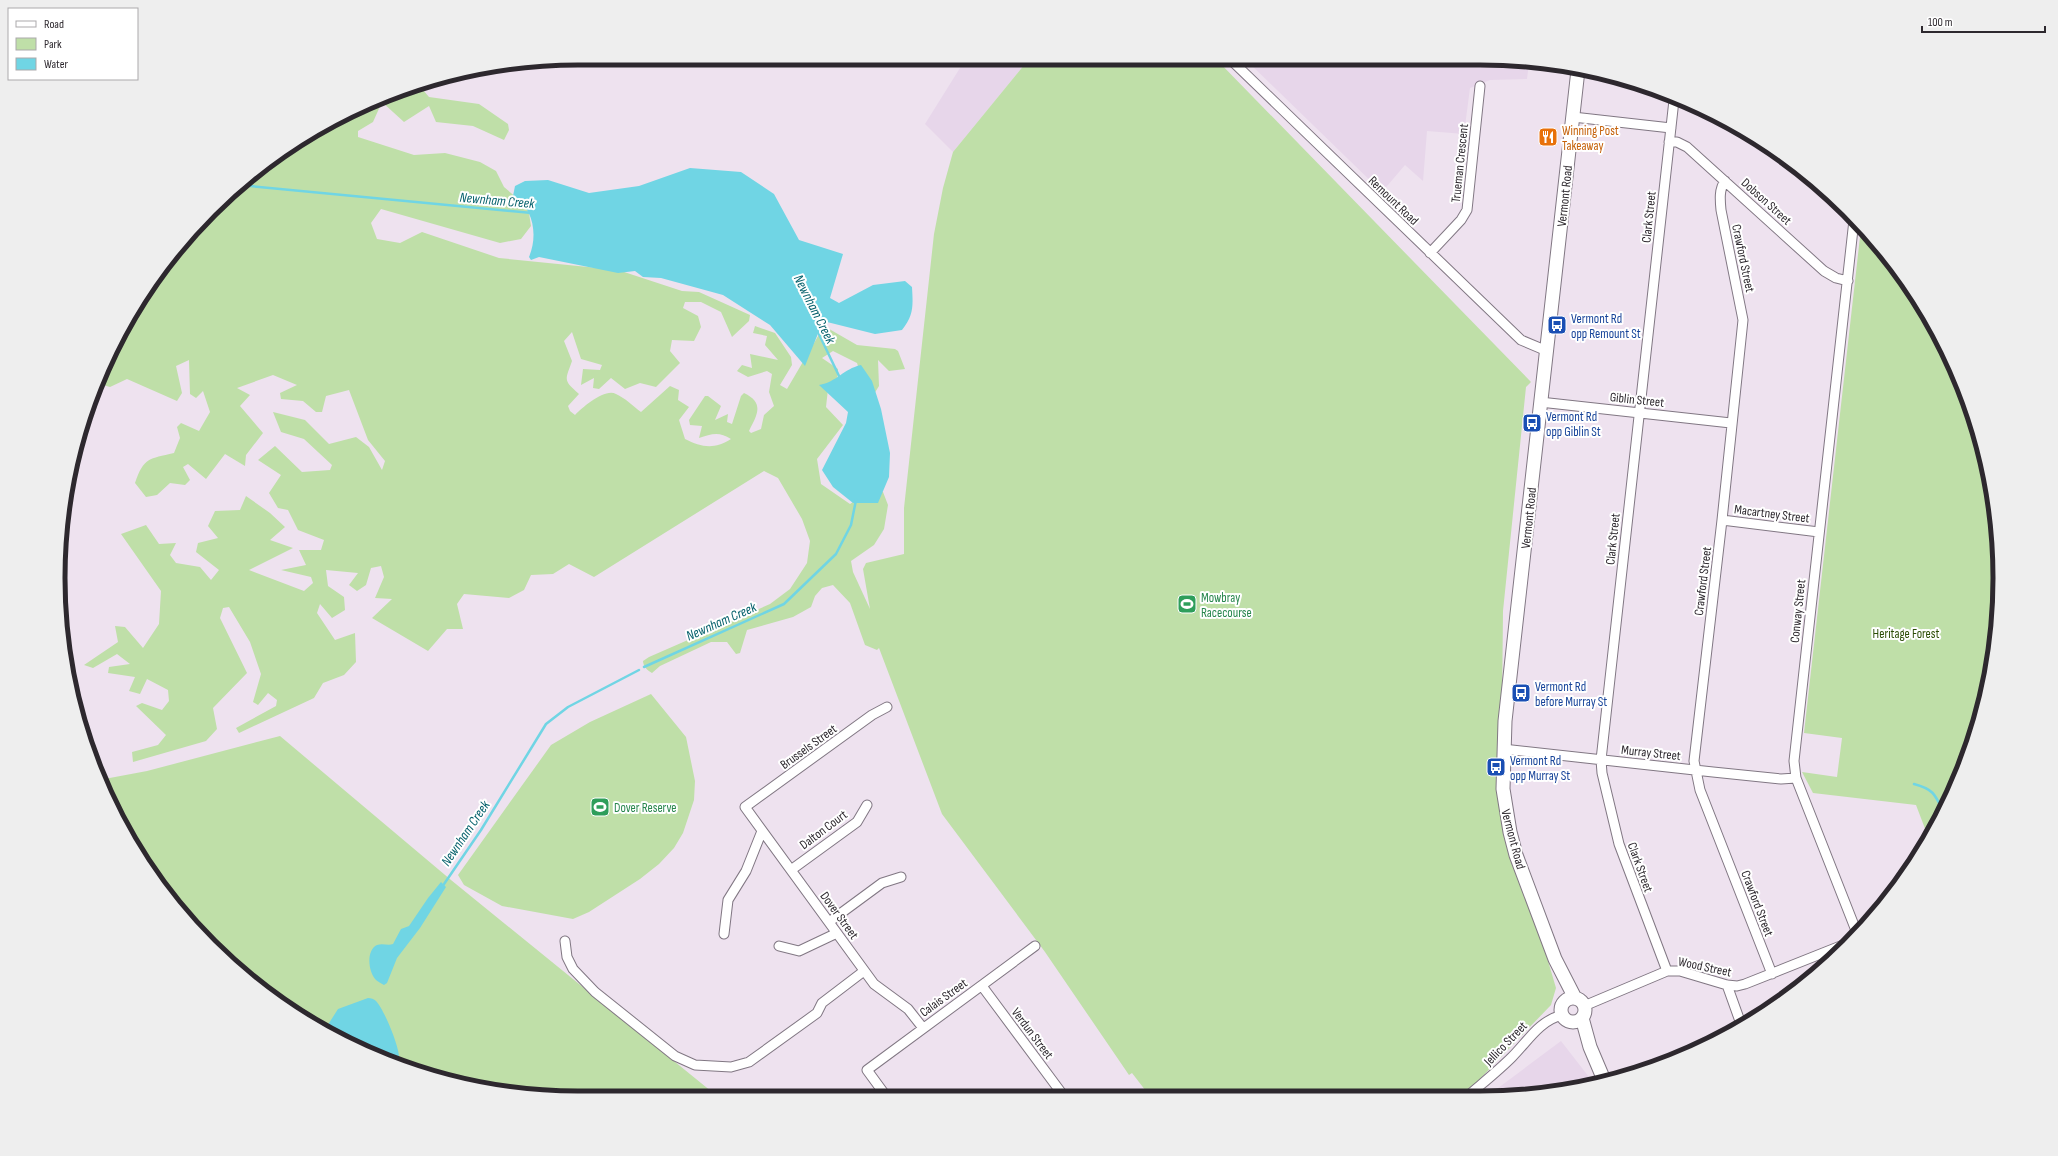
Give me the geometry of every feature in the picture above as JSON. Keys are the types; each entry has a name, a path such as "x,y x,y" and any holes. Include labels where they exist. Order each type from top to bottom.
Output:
{"street":[{"name":"Remount Road","path":"1236,65 1521,340 1547,351"},
{"name":"Vermont Road","path":"1578,75 1540,402 1503,749 1503,789 1510,832 1518,861 1555,959 1576,1006 1590,1047 1602,1076"},
{"name":"Trueman Crescent","path":"1430,252 1461,220 1467,210 1480,86"},
{"name":"Clark Street","path":"1666,972 1618,844 1602,773 1601,760 1674,103"},
{"path":"1573,116 1671,128"},
{"name":"Dobson Street","path":"1669,142 1677,142 1687,146 1824,271 1836,278 1848,281"},
{"name":"Crawford Street","path":"1725,181 1722,185 1721,210 1743,320 1722,520 1695,751 1695,770 1700,790 1772,974"},
{"name":"Conway Street","path":"1853,226 1820,516 1794,755 1794,768 1796,778 1855,928"},
{"name":"Giblin Street","path":"1540,402 1732,423"},
{"name":"Macartney Street","path":"1722,520 1819,532"},
{"name":"Brussels Street","path":"745,807 872,715 887,707"},
{"name":"Murray Street","path":"1503,749 1782,779 1796,778"},
{"name":"Dalton Court","path":"791,870 856,822 867,805"},
{"name":"Dover Street","path":"745,807 874,984 908,1009 923,1028"},
{"path":"724,934 728,900 746,871 762,832"},
{"path":"829,922 882,883 901,877"},
{"path":"779,946 799,951 837,933"},
{"path":"565,941 567,957 573,969 595,992 675,1056 695,1065 731,1067 749,1062 817,1013 822,1003 864,971"},
{"name":"Calais Street","path":"882,1091 867,1070 1035,946"},
{"name":"Wood Street","path":"1576,1006 1666,972 1680,971 1727,985 1746,984 1835,948"},
{"path":"1727,985 1740,1020"},
{"name":"Verdun Street","path":"982,986 1060,1091"},
{"path":"1576,1006 1578,1022 1565,1018 1561,1007 1576,1006"},
{"name":"Jellico Street","path":"1473,1091 1512,1057 1537,1029 1554,1017 1565,1018"},
{"name":"Vermont Road","path":"1565,1018 1590,1047"}],"shaded area":[{"path":"962,65 1024,65 953,152 925,124"},
{"path":"1251,65 1480,65 1528,67 1527,79 1490,80 1470,88 1464,134 1427,131 1423,181 1405,165 1382,192"},
{"path":"1561,1041 1590,1079 1547,1087 1495,1091"}],"green space":[{"name":"Mowbray Racecourse","path":"1024,65 1222,65 1531,382 1526,387 1503,611 1501,801 1556,988 1551,1005 1476,1083 1465,1091 1146,1091 1132,1073 1129,1075 1045,952 942,814 879,648 877,650 865,645 850,603 833,585 822,588 815,596 811,607 793,617 747,630 740,653 736,654 727,642 711,642 660,666 652,673 649,671 643,661 649,657 770,604 790,589 807,563 810,541 802,519 778,478 764,471 594,577 569,564 553,574 531,575 524,590 509,598 464,594 457,604 463,629 447,629 428,651 372,618 392,599 375,598 384,577 381,566 371,568 366,585 357,591 349,585 358,573 326,570 328,586 344,597 345,610 332,618 320,604 317,613 335,640 355,633 356,662 344,675 323,683 314,698 239,733 236,728 276,706 277,700 268,693 258,705 253,702 261,674 250,642 229,607 223,608 220,618 247,673 213,708 217,729 206,741 133,762 132,752 158,745 166,735 136,706 142,703 162,710 169,701 168,690 147,679 140,694 129,691 135,677 108,673 109,667 130,664 117,654 93,668 84,665 118,642 115,626 125,627 143,648 159,624 161,591 121,534 146,525 159,544 176,543 170,555 176,563 200,567 211,580 219,570 196,552 198,543 218,538 208,526 215,511 240,510 246,496 270,513 285,527 270,540 293,548 249,570 304,591 313,583 311,577 281,570 306,565 299,550 321,550 324,540 298,530 288,510 278,508 269,493 281,475 258,460 275,446 302,472 330,470 332,465 304,439 281,432 273,412 305,420 329,444 356,437 369,447 382,470 385,461 368,440 349,390 326,396 322,412 316,412 303,401 281,399 280,393 297,385 273,375 237,388 250,395 240,406 263,433 246,455 245,466 225,454 206,479 188,464 183,467 190,480 185,485 170,483 157,495 146,497 135,483 141,468 148,460 174,453 180,438 177,427 181,423 199,431 210,412 203,391 196,398 190,394 189,360 176,366 182,393 177,401 127,379 110,387 103,385 104,382 134,321 151,293 171,266 215,215 266,171 293,151 319,135 325,134 328,130 351,118 381,105 373,122 358,131 358,137 414,155 445,153 480,162 496,171 504,187 524,204 529,213 531,226 521,239 500,243 381,209 371,223 377,239 400,243 422,232 499,258 618,270 682,291 699,292 750,315 749,321 732,337 721,312 701,302 685,302 683,308 698,316 701,327 694,341 672,340 670,351 680,363 656,387 640,383 625,389 611,378 599,389 593,388 594,378 581,385 583,369 600,370 602,365 581,359 572,332 564,341 572,361 567,380 570,386 579,394 568,406 570,411 575,415 594,399 611,393 623,398 641,412 670,386 679,390 678,400 689,407 679,420 685,439 702,445 719,445 731,439 727,436 719,434 711,434 699,438 702,426 690,425 689,420 705,396 708,396 721,406 715,420 728,414 727,422 732,424 741,396 744,393 751,397 757,405 757,410 755,420 749,431 751,433 761,429 764,415 774,406 769,392 772,374 767,371 748,377 737,371 742,365 752,368 750,354 778,360 765,345 767,336 753,333 755,326 775,333 791,357 792,365 780,385 787,389 824,326 857,345 895,349 898,351 905,369 889,371 878,360 879,386 874,394 866,391 857,363 833,351 822,358 838,369 837,382 828,389 826,407 843,425 817,459 821,484 850,504 868,492 883,492 888,505 884,529 874,545 851,561 853,572 870,609 863,569 866,563 904,554 904,508 934,234 943,188 953,152"},
{"name":"Mowbray Racecourse","path":"422,89 429,97 479,104 508,124 509,130 504,140 473,126 436,122 429,106 404,122 384,103"},
{"name":"Heritage Forest","path":"1860,234 1907,293 1940,351 1966,413 1976,445 1989,511 1993,578 1989,645 1976,711 1966,743 1940,805 1926,831 1916,805 1813,793 1802,772 1837,777 1842,738 1804,733"},
{"name":"Dover Reserve","path":"651,694 686,737 695,781 694,800 683,833 674,848 659,864 640,879 589,912 573,919 502,906 464,885 458,875 551,745 590,722"},
{"path":"280,736 451,880 711,1091 578,1091 511,1087 445,1074 413,1064 351,1038 321,1022 293,1005 266,985 215,941 192,916 151,863 118,805 106,779 147,771"}],"water":[{"path":"690,168 741,172 774,194 799,240 843,254 830,298 839,303 873,285 905,281 912,287 912,310 906,325 902,330 875,334 823,321 805,366 770,325 723,295 661,278 643,277 635,271 618,273 539,257 531,260 529,257 533,240 532,223 526,208 513,196 515,186 525,181 548,180 589,193 639,186"},
{"path":"861,365 872,381 881,409 890,453 889,477 878,503 853,503 833,487 822,470 846,423 848,412 819,385 831,381 849,369"},
{"path":"441,882 446,887 420,928 397,958 387,983 384,985 376,980 371,972 369,961 371,951 379,944 393,944 401,929 409,926"},
{"path":"368,998 376,1001 392,1031 398,1049 399,1059 351,1038 328,1025 338,1009"}],"waterway":[{"name":"Newnham Creek","path":"250,184 250,186 532,213"},
{"name":"Newnham Creek","path":"817,330 840,378"},
{"name":"Newnham Creek","path":"644,667 784,604 836,554 851,525 856,500"},
{"name":"Newnham Creek","path":"442,887 481,830 546,724 568,707 639,670"},
{"path":"1914,784 1933,793 1940,805"}],"place":[{"name":"Winning Post Takeaway","path":"1548,137"},
{"name":"Vermont Rd opp Remount St","path":"1557,325"},
{"name":"Vermont Rd opp Giblin St","path":"1532,423"},
{"name":"Mowbray Racecourse","path":"1187,604"},
{"name":"Vermont Rd before Murray St","path":"1521,693"},
{"name":"Vermont Rd opp Murray St","path":"1496,767"},
{"name":"Dover Reserve","path":"600,807"}]}
